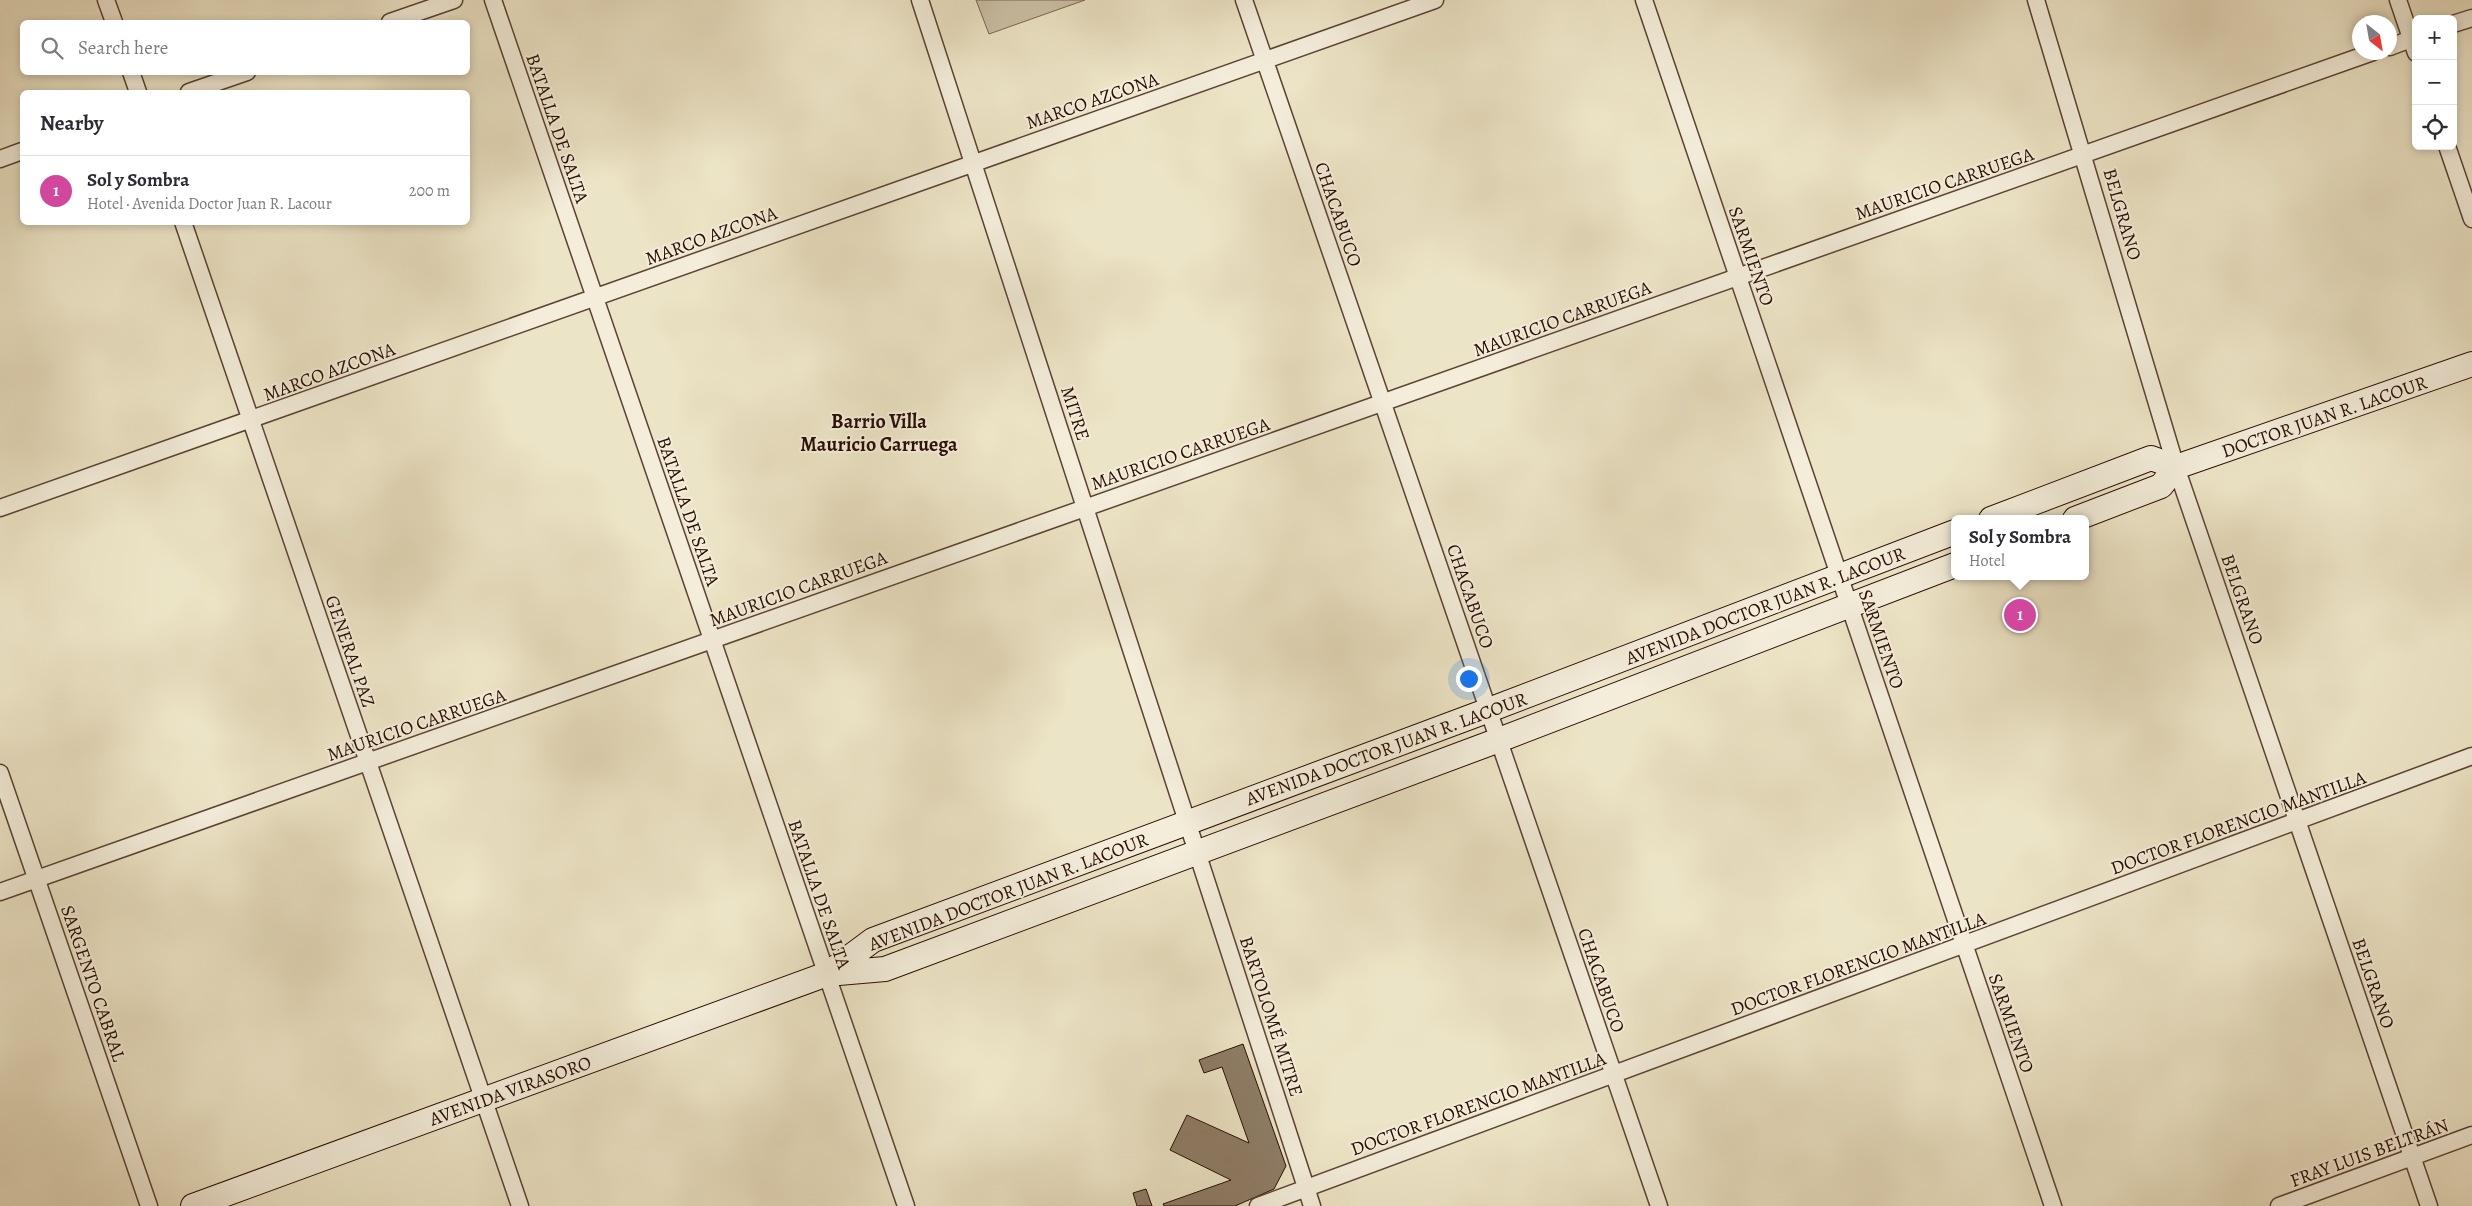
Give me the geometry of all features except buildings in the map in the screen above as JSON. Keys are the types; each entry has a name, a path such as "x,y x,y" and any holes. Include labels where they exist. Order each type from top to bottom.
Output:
{"street":[{"path":"106,0 113,20"},
{"path":"396,20 454,0"},
{"name":"BATALLA DE SALTA","path":"493,0 906,1206"},
{"name":"MITRE","path":"920,0 1193,837"},
{"name":"CHACABUCO","path":"1244,0 1659,1206"},
{"name":"MARCO AZCONA","path":"0,508 1434,0"},
{"name":"SARMIENTO","path":"1644,0 2053,1206"},
{"name":"BELGRANO","path":"2036,0 2176,467 2430,1206"},
{"path":"2398,0 2412,38"},
{"path":"2457,23 2472,18"},
{"path":"2397,46 2412,43"},
{"name":"MAURICIO CARRUEGA","path":"0,892 2352,59"},
{"path":"132,75 137,90"},
{"path":"195,90 237,75"},
{"path":"2448,150 2472,219"},
{"path":"0,159 20,152"},
{"name":"GENERAL PAZ","path":"184,225 520,1206"},
{"name":"DOCTOR JUAN R. LACOUR","path":"2176,467 2472,364"},
{"path":"2001,515 2151,458 2176,467 2161,486 2086,515"},
{"name":"AVENIDA DOCTOR JUAN R. LACOUR","path":"826,974 885,969 1489,710 1951,534"},
{"name":"AVENIDA DOCTOR JUAN R. LACOUR","path":"826,974 873,940 1499,740 1951,567"},
{"name":"DOCTOR FLORENCIO MANTILLA","path":"1258,1206 2472,756"},
{"name":"SARGENTO CABRAL","path":"0,773 149,1206"},
{"name":"BARTOLOMÉ MITRE","path":"1193,837 1312,1206"},
{"name":"AVENIDA VIRASORO","path":"193,1206 826,974"},
{"name":"FRAY LUIS BELTRÁN","path":"2279,1206 2472,1135"}],"shaded area":[{"path":"976,0 1085,0 989,34"}],"place":[{"name":"Sol y Sombra","path":"2020,615"}],"district":[{"name":"Barrio Villa Mauricio Carruega","path":"879,432"}]}
